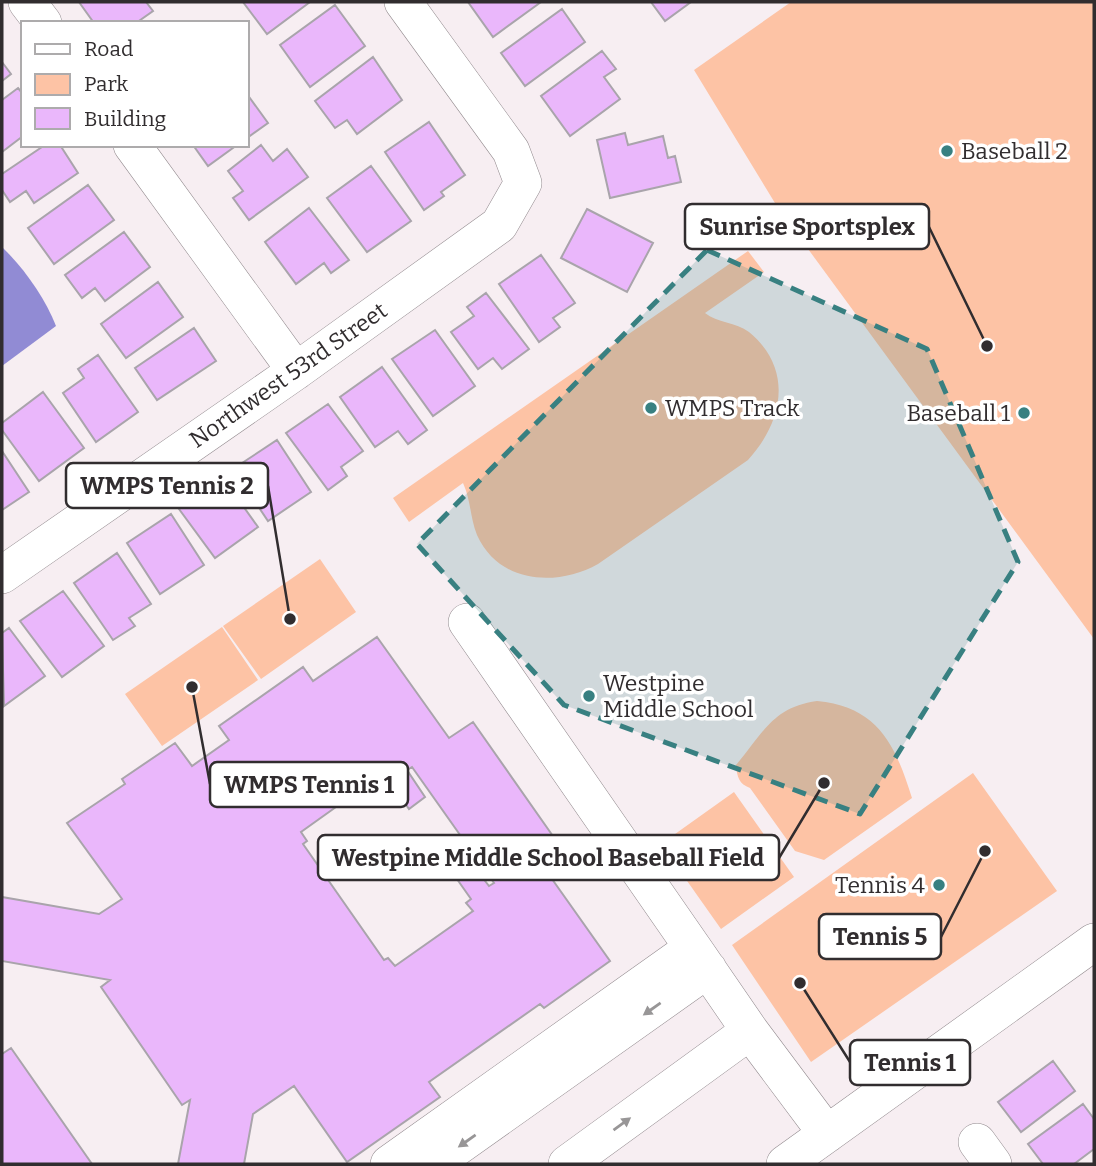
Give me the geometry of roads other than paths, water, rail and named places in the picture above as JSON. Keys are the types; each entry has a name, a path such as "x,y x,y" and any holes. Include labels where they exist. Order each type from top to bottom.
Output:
{"street":[{"path":"27,2 41,21"},
{"name":"Northwest 53rd Street","path":"2,575 296,371 499,225 523,183 511,150 403,2"},
{"path":"133,147 296,371"},
{"path":"467,622 750,1031 827,1134"},
{"path":"785,1164 1094,942"},
{"path":"389,1164 701,959"},
{"path":"433,1164 701,959"},
{"path":"567,1164 750,1031"}],"place":[{"name":"Baseball 2","path":"947,151"},
{"name":"Sunrise Sportsplex","path":"987,346"},
{"name":"WMPS Track","path":"651,408"},
{"name":"Baseball 1","path":"1024,413"},
{"name":"WMPS Tennis 2","path":"290,619"},
{"name":"WMPS Tennis 1","path":"192,687"},
{"name":"Westpine Middle School","path":"589,696"},
{"name":"Westpine Middle School Baseball Field","path":"824,783"},
{"name":"Tennis 5","path":"985,851"},
{"name":"Tennis 4","path":"939,885"},
{"name":"Tennis 1","path":"800,983"}]}
